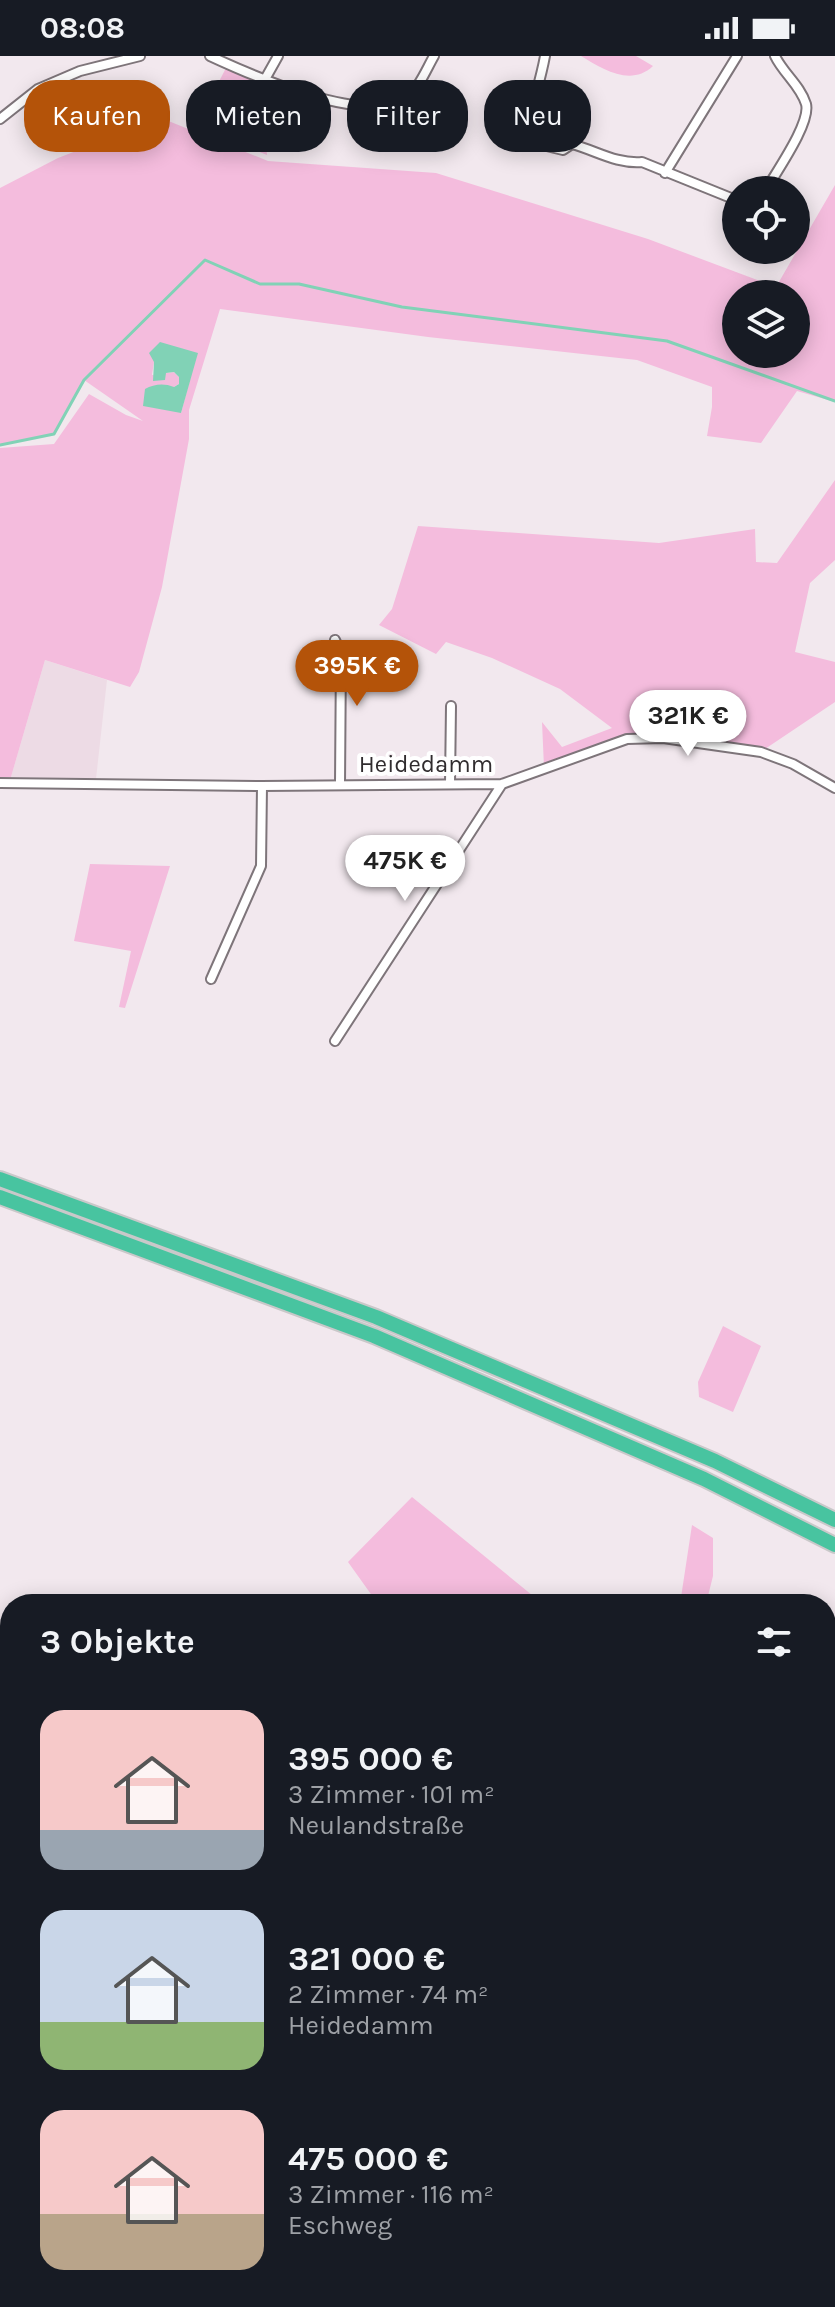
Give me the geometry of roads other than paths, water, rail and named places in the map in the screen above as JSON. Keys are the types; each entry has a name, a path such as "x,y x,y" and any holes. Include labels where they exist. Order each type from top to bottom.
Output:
{"highway":[{"path":"0,1179 376,1317 715,1461 835,1520"},
{"path":"0,1197 374,1336 704,1479 835,1545"}],"street":[{"path":"0,119 38,89 80,71 140,56"},
{"path":"210,56 262,80"},
{"path":"265,80 278,56"},
{"path":"331,100 356,105 389,104 408,97 434,56"},
{"path":"545,56 538,94 529,118 526,137 530,142 563,150 572,144 597,151 610,159 642,162 722,195"},
{"path":"665,173 737,56"},
{"path":"774,176 805,121 807,106 789,73 775,56"},
{"path":"335,640 341,653 340,784"},
{"path":"450,784 451,706"},
{"name":"Heidedamm","path":"0,783 262,786 502,784 627,739 663,738 761,752 793,764 835,788"},
{"path":"335,1041 502,784"},
{"path":"211,979 261,866 262,786"}],"waterway":[{"path":"0,445 54,434 84,380 205,260 260,284 299,284 402,307 667,341 835,401"}]}
